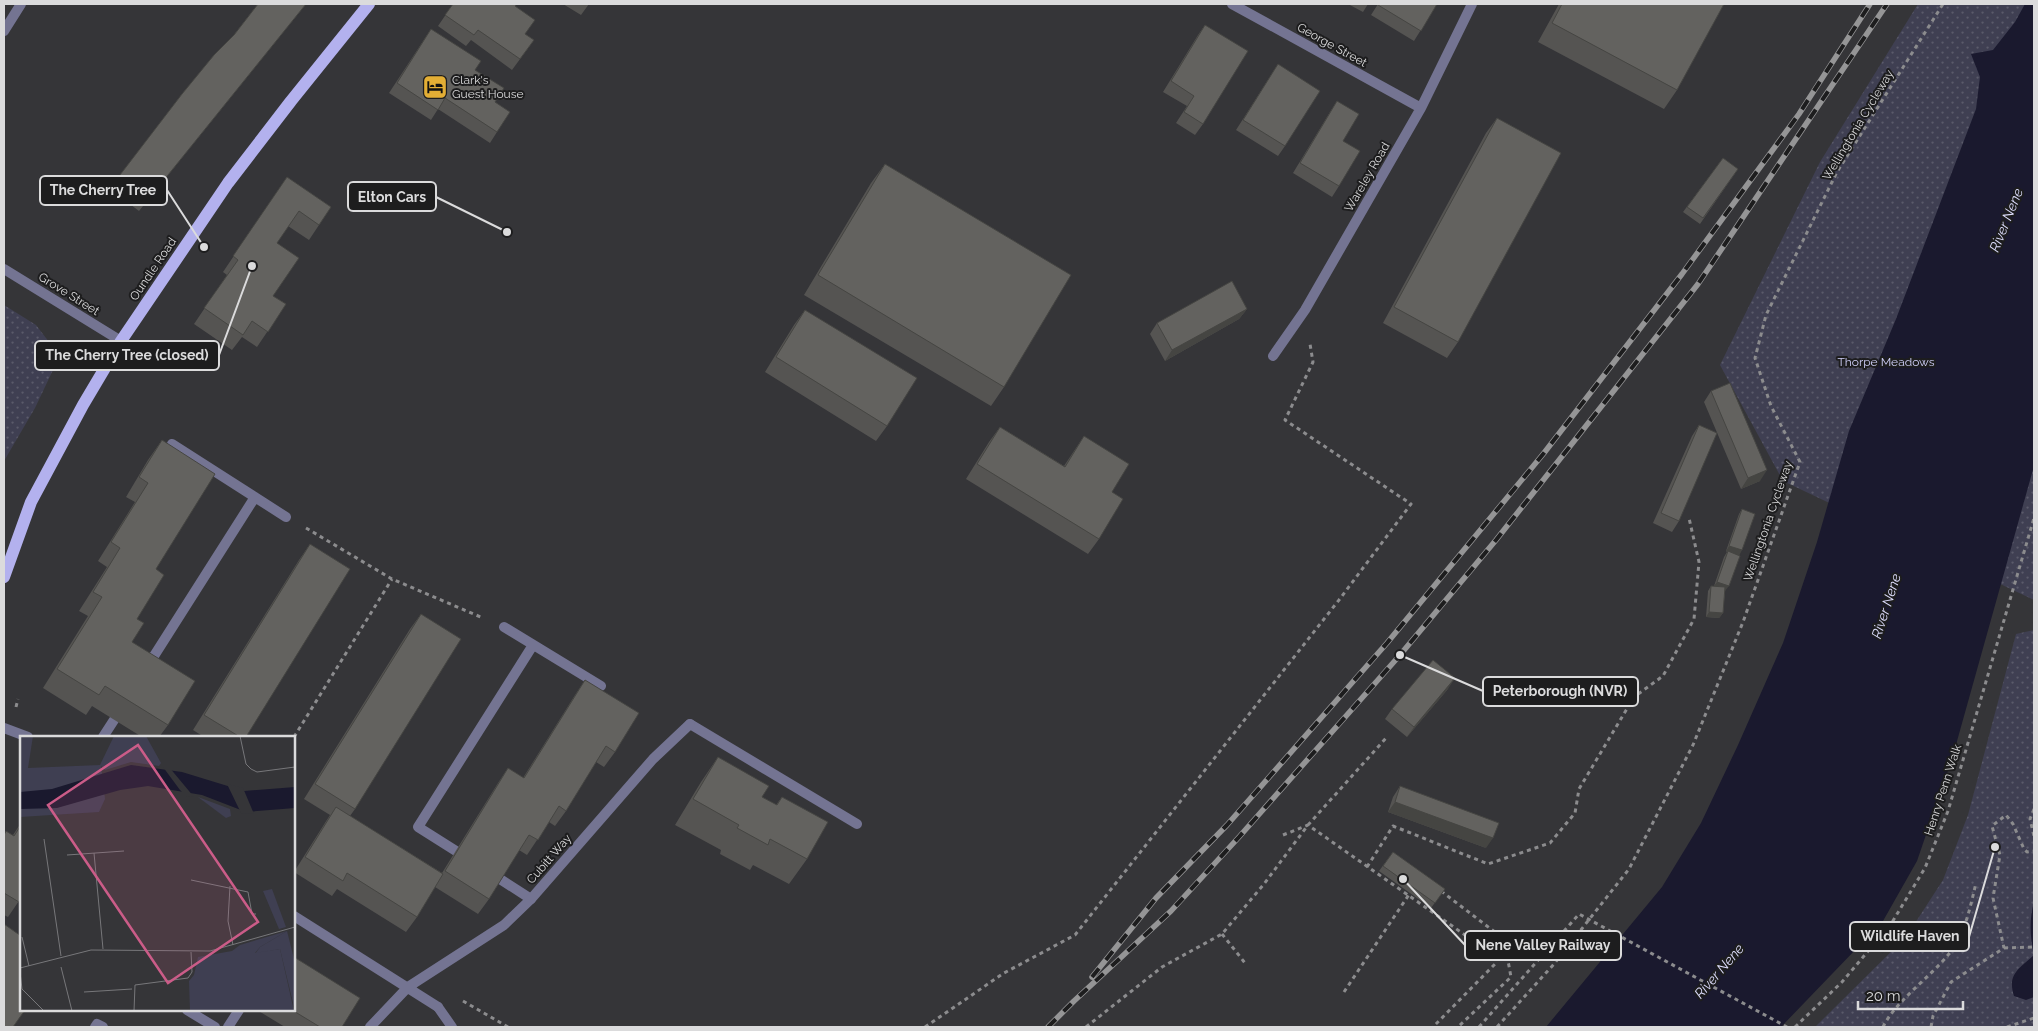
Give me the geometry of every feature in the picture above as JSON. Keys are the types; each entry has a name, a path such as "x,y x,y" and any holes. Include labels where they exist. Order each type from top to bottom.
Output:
{"main road":[{"name":"Oundle Road","path":"4,577 31,502 83,405 121,341 228,183 290,101 369,4"}],"street":[{"path":"4,31 21,4"},
{"name":"George Street","path":"1232,4 1421,108"},
{"name":"Wareley Road","path":"1273,356 1305,310 1421,108 1472,4"},
{"name":"Grove Street","path":"4,269 121,341"},
{"path":"172,444 286,517"},
{"path":"142,676 255,497"},
{"path":"504,627 601,686"},
{"path":"456,851 418,827 533,645"},
{"path":"104,736 114,720"},
{"name":"Cubitt Way","path":"370,1027 408,986 504,925 531,899 653,759 690,724 857,824"},
{"path":"4,728 25,736"},
{"path":"500,879 531,899"},
{"path":"295,918 408,986 438,1007 452,1027"},
{"path":"189,1011 215,1027"},
{"path":"228,1027 238,1011"},
{"path":"95,1027 98,1024 103,1027"}],"path":[{"name":"Wellingtonia Cycleway","path":"1497,1027 1554,964 1628,869 1693,745 1743,622 1800,462 1771,406 1755,358 1766,315 1837,172 1943,4"},
{"path":"925,1027 1004,973 1075,935 1339,600 1411,504 1285,420 1313,362 1305,310"},
{"path":"286,517 392,580 504,627"},
{"path":"1367,867 1394,826 1488,864 1550,843 1575,814 1579,788 1634,697 1663,676 1694,619 1699,562 1689,518"},
{"name":"Henry Penn Walk","path":"1795,1027 1842,982 1891,924 1925,868 1948,811 2034,518"},
{"path":"295,736 392,580"},
{"path":"1086,1027 1162,967 1222,934 1264,884 1308,825 1387,737"},
{"path":"2034,810 2030,819 2034,836"},
{"path":"2004,948 1993,898 2000,855 1992,826 2006,815 2024,849 2027,852 2034,851"},
{"path":"1308,825 1495,956 1496,963 1433,1027"},
{"path":"1283,835 1308,825"},
{"path":"1882,1027 1913,991 1949,954 1966,924 1976,883"},
{"path":"1437,888 1504,939 1511,977 1458,1027"},
{"path":"1344,992 1409,894"},
{"path":"1479,1027 1579,914 1787,1027"},
{"path":"1222,934 1245,963"},
{"path":"1931,1027 1933,1016 1951,982 2004,948 2034,947"},
{"path":"2007,1027 2034,1018"},
{"path":"2020,1027 2022,1023"}],"green space":[{"name":"Thorpe Meadows","path":"1918,4 2034,4 2034,600 1783,481 1720,365 1820,162"},
{"path":"4,305 36,325 49,342 53,370 35,408 4,461"},
{"path":"2034,630 2034,1027 1815,1027 1906,937 1943,880 1968,815 2016,634"}],"water":[{"name":"River Nene","path":"2025,4 2034,4 2034,466 1952,759 1917,861 1883,921 1781,1027 1546,1027 1662,887 1701,823 1738,745 1783,643 1817,542 1849,431 1896,319 1976,109 1980,77 1971,54 1993,50 2015,22"},
{"path":"2034,902 2034,955 2031,915"},
{"path":"2034,955 2034,997 2026,1000 2014,996 2012,982 2019,968"}],"building":[{"path":"258,4 306,4 143,206 113,184 182,94 214,55 234,35"},
{"path":"453,4 517,4 515,6 535,20 525,34 534,40 520,59 478,30 474,35 445,15"},
{"path":"1379,4 1437,4 1421,31"},
{"path":"1562,4 1724,4 1677,90 1552,23"},
{"path":"1205,25 1248,51 1203,124 1184,112 1194,96 1171,81"},
{"name":"Clark's Guest House","path":"431,29 481,61 475,70 504,88 495,102 510,112 497,132 445,98 438,110 397,83"},
{"path":"1278,64 1320,91 1285,146 1243,120"},
{"path":"1337,101 1359,114 1343,141 1360,151 1339,186 1300,163"},
{"path":"1497,118 1561,153 1458,342 1394,307"},
{"path":"1723,158 1738,169 1703,218 1687,207"},
{"path":"885,164 1071,275 1004,387 818,275"},
{"path":"287,177 331,207 319,225 299,211 277,243 299,258 273,296 286,304 268,332 252,321 243,335 204,308 238,260 233,256"},
{"path":"1232,281 1247,309 1172,350 1157,323"},
{"path":"805,310 917,378 887,426 776,357"},
{"path":"1730,383 1767,470 1748,478 1711,391"},
{"path":"1699,425 1717,433 1679,521 1661,513"},
{"path":"1000,427 1065,467 1084,436 1129,464 1112,492 1123,499 1099,539 977,464"},
{"path":"162,440 215,474 156,569 164,575 137,619 144,623 132,642 195,681 168,725 105,686 99,695 57,669 102,597 93,592 120,548 111,542 148,483 139,477"},
{"path":"1742,509 1755,514 1742,550 1729,546"},
{"path":"310,544 350,569 247,736 238,736 204,715"},
{"path":"1728,551 1740,556 1729,586 1717,582"},
{"path":"1711,586 1725,587 1723,613 1709,612"},
{"path":"421,614 461,639 355,809 315,784"},
{"path":"1433,660 1455,678 1414,727 1392,709"},
{"path":"585,680 639,713 615,752 606,746 566,811 559,806 538,840 529,835 489,899 445,871 508,768 524,778"},
{"path":"718,757 769,786 762,797 777,805 782,797 828,822 807,859 770,839 768,845 737,828 739,825 693,799"},
{"path":"1400,786 1499,823 1493,838 1395,802"},
{"path":"336,807 443,874 417,917 347,873 343,881 305,857"},
{"path":"20,827 19,902 4,893 4,835 6,831 14,836"},
{"path":"1393,852 1445,889 1435,903 1383,866"},
{"path":"4,924 20,935 20,1011 24,1011 13,1027 4,1027"},
{"path":"295,958 360,998 342,1027 320,1027 294,1011"}],"railway":[{"path":"1092,977 1156,898 1227,825 1387,643 1544,453 1682,274 1799,114 1870,4"},
{"path":"1048,1027 1171,911 1400,655 1496,540 1698,284 1887,4"}],"place":[{"name":"Clark's Guest House","path":"435,87"},
{"name":"Elton Cars","path":"507,232"},
{"name":"The Cherry Tree","path":"204,247"},
{"name":"The Cherry Tree (closed)","path":"252,266"},
{"name":"Peterborough (NVR)","path":"1400,655"},
{"name":"Wildlife Haven","path":"1995,847"},
{"name":"Nene Valley Railway","path":"1403,879"}]}
